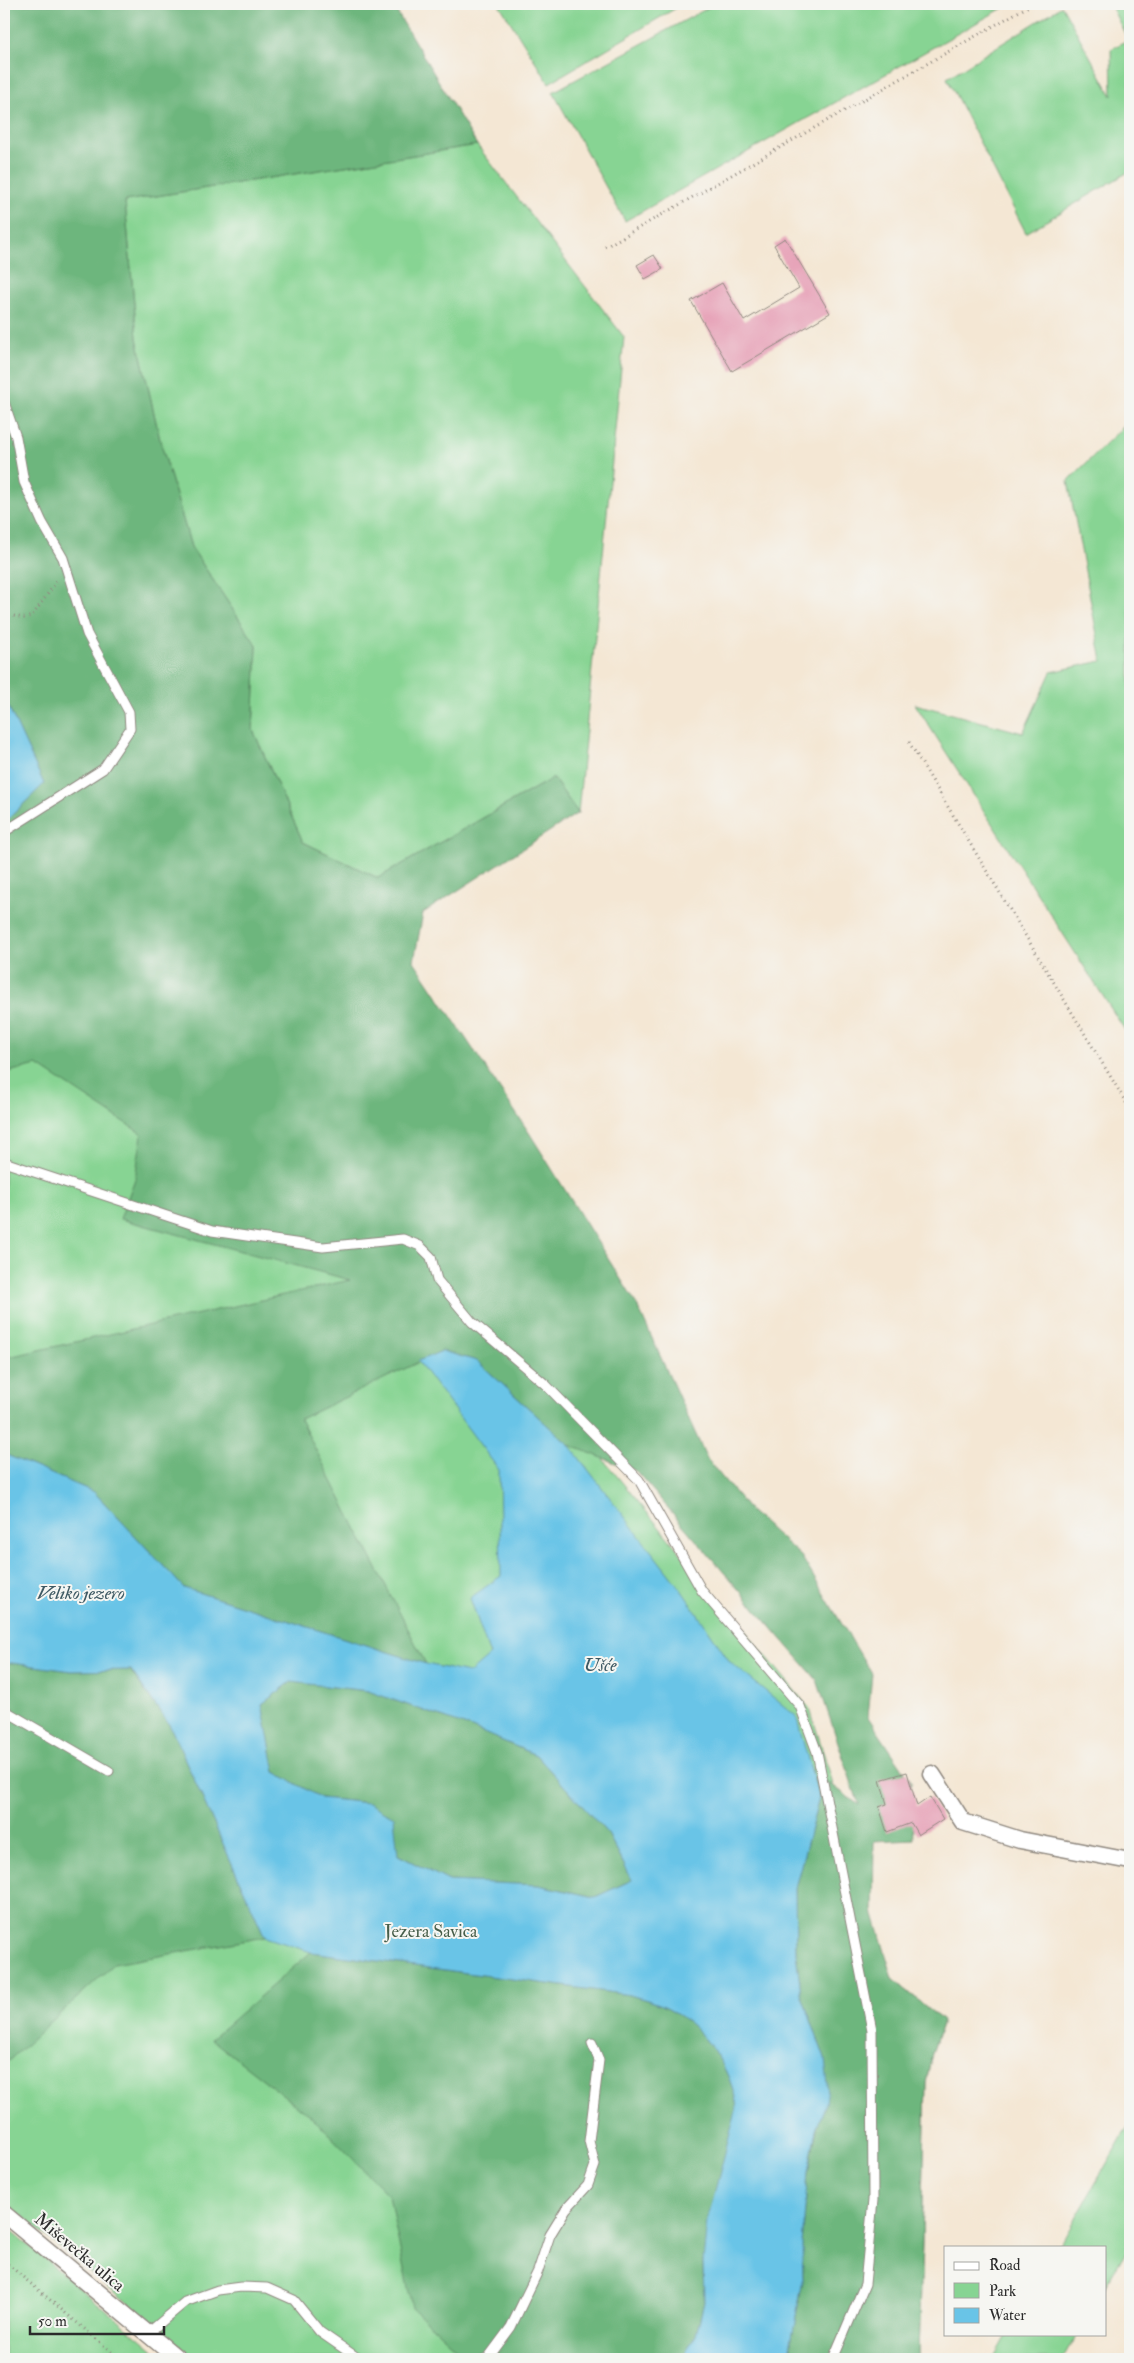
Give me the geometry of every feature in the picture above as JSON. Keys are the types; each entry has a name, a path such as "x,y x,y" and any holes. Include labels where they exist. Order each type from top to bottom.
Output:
{"street":[{"path":"932,1774 963,1822 1020,1840 1130,1861"},
{"name":"Miševečka ulica","path":"4,2214 178,2359"}],"lane":[{"path":"4,402 16,436 24,482 66,568 87,634 129,712 130,729 103,769 4,832"},
{"path":"4,1162 212,1231 323,1247 403,1238 420,1246 431,1257 438,1280 472,1322 546,1384 639,1480 702,1591 800,1706 817,1752 872,2030 873,2200 865,2284 833,2359"},
{"path":"4,1710 109,1771"},
{"path":"484,2359 488,2358 511,2327 538,2271 550,2235 566,2209 588,2185 595,2165 589,2141 599,2060 592,2043"},
{"path":"148,2334 185,2302 218,2290 241,2287 267,2288 294,2300 320,2332 359,2359"}],"path":[{"path":"605,247 1032,4"},
{"path":"4,614 24,618 32,616 66,568"},
{"path":"910,742 1130,1109"},
{"path":"4,2261 120,2359"}],"green space":[{"path":"4,4 392,4 477,145 125,201 137,338 160,440 191,547 257,646 253,730 303,842 378,878 553,778 578,813 423,913 414,961 530,1134 637,1305 707,1459 750,1511 801,1556 872,1674 868,1717 911,1781 914,1839 874,1841 873,1911 893,1979 943,2021 932,2053 926,2082 919,2359 788,2359 803,2280 802,2245 808,2172 818,2124 826,2103 825,2059 801,1993 796,1953 795,1888 819,1798 811,1769 859,1805 817,1680 636,1471 569,1445 477,1361 442,1351 300,1419 426,1664 184,1588 94,1492 4,1454 4,1358 350,1280 120,1219 135,1179 142,1134 37,1065 4,1073 4,823 44,784 4,697"},
{"path":"499,4 683,4 549,83"},
{"path":"715,4 1010,4 625,221 553,92"},
{"path":"1110,4 1130,4 1130,171 1026,233 947,78 1062,6 1112,96 1111,49 1128,40"},
{"path":"477,145 624,337 578,813 553,778 378,878 303,842 253,730 257,646 191,547 160,440 137,338 125,201"},
{"path":"1130,420 1130,1038 915,704 1023,733 1051,672 1102,661 1068,481"},
{"name":"Jezera Savica","path":"4,627 70,816 810,1709 893,1979 943,2021 932,2053 926,2082 919,2359 196,2359 4,2201"},
{"path":"4,1662 72,1671 130,1670 170,1726 265,1937 114,1964 4,2065"},
{"path":"291,1682 368,1691 467,1726 536,1755 608,1834 632,1880 595,1897 538,1885 449,1881 398,1855 368,1803 321,1798 275,1772 262,1704"},
{"path":"311,1952 630,1995 670,2009 694,2027 705,2039 729,2078 737,2107 703,2261 704,2302 696,2335 682,2359 468,2359 412,2308 389,2196 313,2118 211,2039"},
{"path":"1130,2123 1130,2244 1106,2285 1106,2246 1060,2246"},
{"path":"4,2225 143,2341 164,2359 4,2359"},
{"path":"1007,2336 1076,2336 1063,2359 994,2359"}],"water":[{"path":"4,697 44,784 4,823"},
{"name":"Ušće","path":"442,1351 477,1361 569,1445 682,1591 730,1662 796,1716 819,1798 795,1888 796,1953 801,1993 825,2059 828,2085 826,2103 816,2129 808,2172 802,2245 803,2280 788,2359 682,2359 696,2335 704,2302 703,2261 707,2221 737,2107 734,2092 722,2064 705,2039 694,2027 670,2009 630,1995 311,1952 265,1937 170,1726 131,1670 72,1671 4,1662 4,1454 94,1492 184,1588 426,1664 469,1673 490,1655 470,1598 501,1576 499,1470 418,1361","holes":["291,1682 368,1691 467,1726 536,1755 608,1834 632,1880 595,1897 538,1885 449,1881 398,1855 394,1817 368,1803 321,1798 275,1772 262,1704"]}],"building":[{"path":"785,238 830,313 732,371 691,301 722,283 744,321 799,288 774,245"},
{"path":"654,255 663,269 645,279 637,265"},
{"path":"907,1772 917,1806 930,1797 943,1819 918,1835 911,1823 887,1832 879,1807 887,1804 880,1780"}],"water label":[{"name":"Veliko jezero","path":"81,1592"}]}
